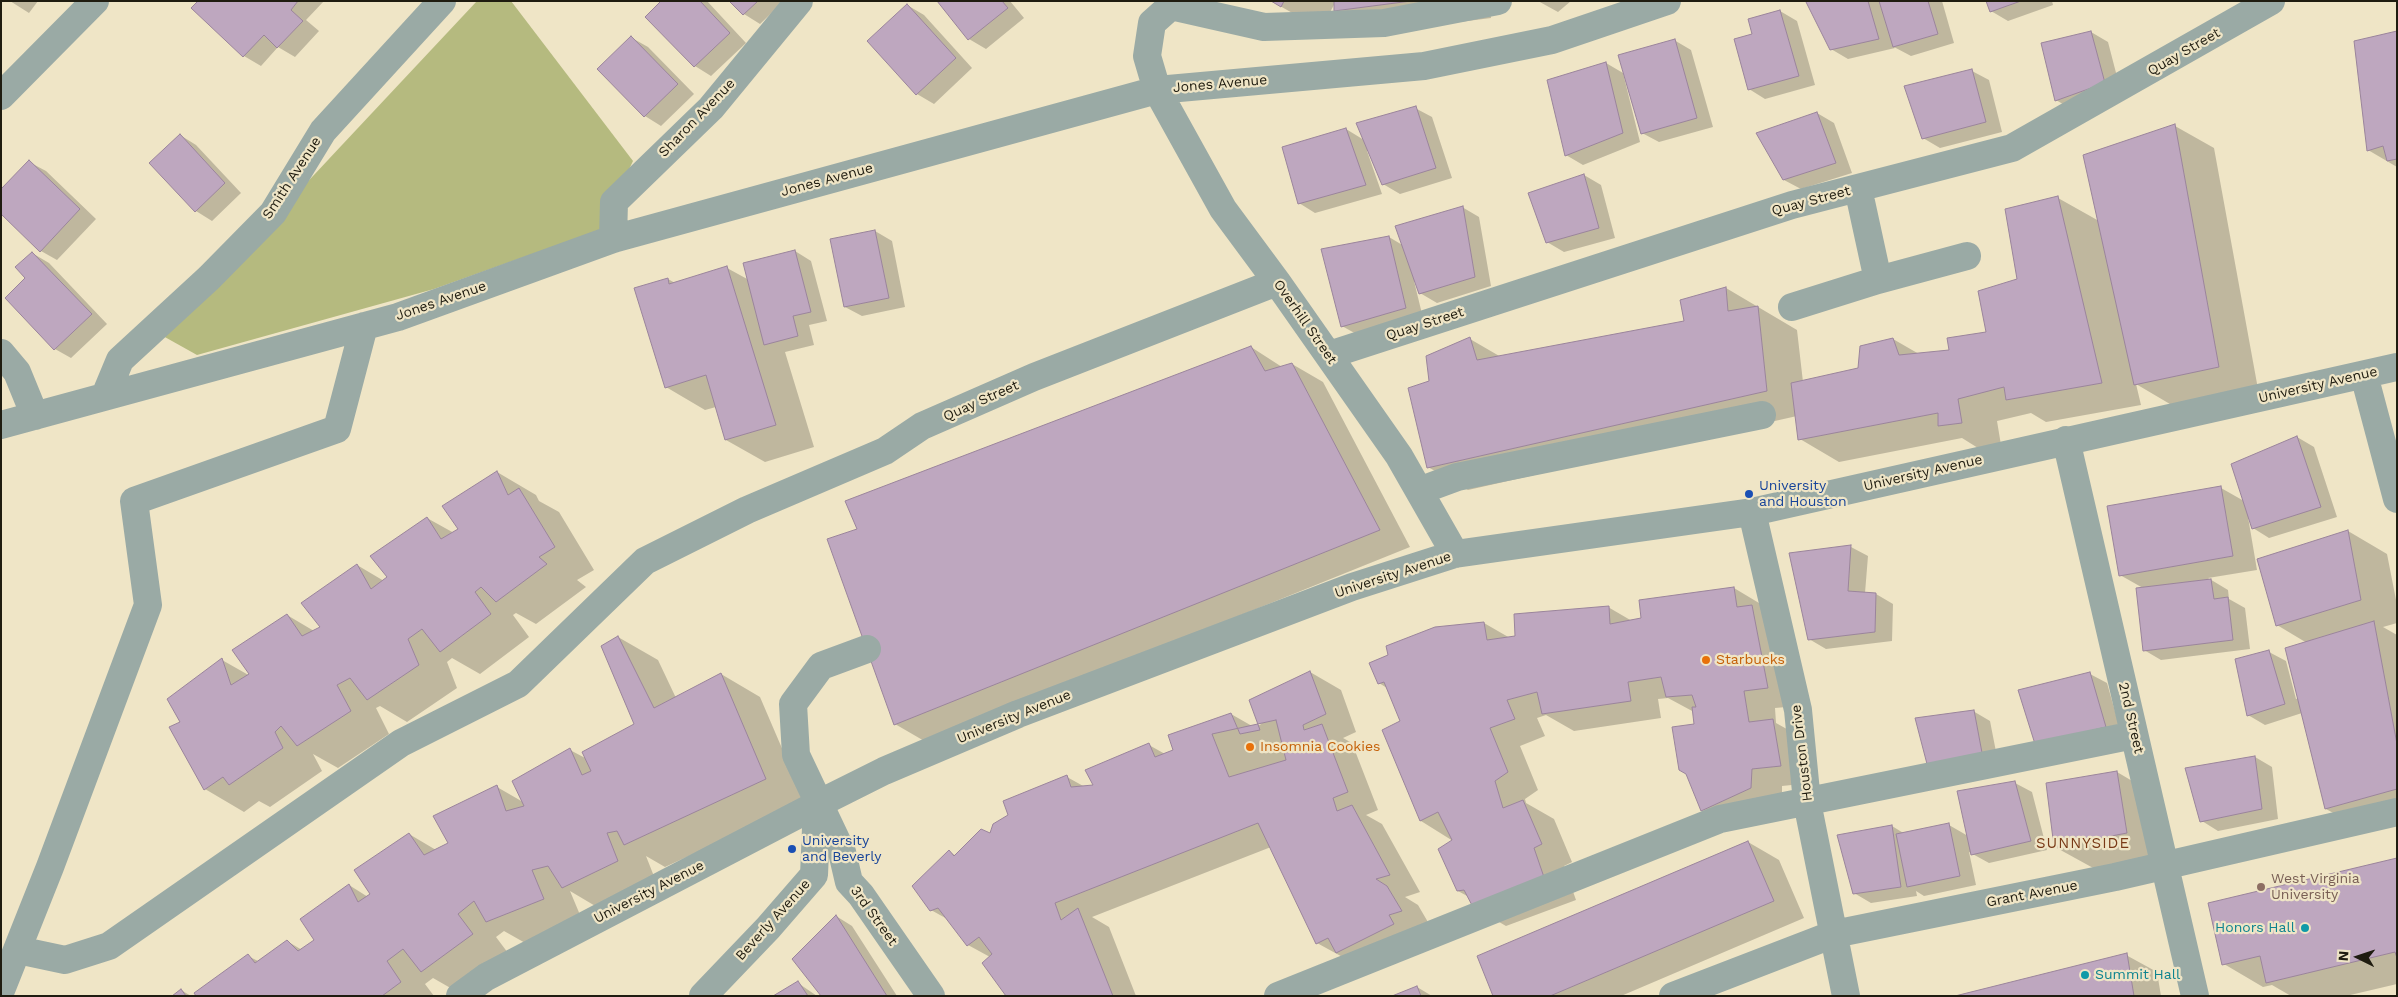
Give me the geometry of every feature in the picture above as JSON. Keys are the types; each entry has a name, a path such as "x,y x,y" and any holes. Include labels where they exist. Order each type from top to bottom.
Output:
{"street":[{"path":"1,96 94,1"},
{"name":"Smith Avenue","path":"105,396 120,360 209,278 272,213 323,131 442,1"},
{"name":"Sharon Avenue","path":"613,239 614,202 710,108 799,1"},
{"name":"Overhill Street","path":"1455,554 1399,456 1277,282 1223,209 1157,90 1147,56 1152,23 1171,6 1264,27 1384,23 1498,1"},
{"name":"Jones Avenue","path":"1,425 408,313 613,239 1157,90 1424,66 1552,40 1667,1"},
{"name":"Quay Street","path":"1328,355 1792,205 2012,148 2271,1"},
{"path":"1858,188 1878,280"},
{"path":"1792,307 1878,280 1967,256"},
{"name":"Quay Street","path":"18,950 65,960 109,946 401,743 518,684 645,561 747,510 885,451 922,426 1034,377 1277,282"},
{"path":"1,990 18,950 148,605 134,501 336,429 364,326"},
{"path":"1,353 17,372 36,416"},
{"name":"University Avenue","path":"460,996 486,977 884,771 1018,714 1352,587 1455,554 1752,512 2397,367"},
{"path":"2364,375 2397,499"},
{"path":"1419,491 1457,478 1762,415"},
{"name":"2nd Street","path":"2066,440 2196,996"},
{"name":"Houston Drive","path":"1752,512 1798,710 1807,802 1846,996"},
{"name":"3rd Street","path":"867,649 821,666 793,704 796,756 842,852 849,882 861,895 931,996"},
{"path":"1278,996 1720,819 2134,734"},
{"name":"Beverly Avenue","path":"703,996 768,928 814,875 818,804"},
{"name":"Grant Avenue","path":"1673,996 1834,934 2115,877 2397,812"}],"green space":[{"path":"477,1 511,1 633,161 600,230 434,289 197,355 163,336"}],"building":[{"path":"198,1 298,1 291,10 303,21 277,48 264,35 243,57 191,8"},
{"path":"661,1 700,1 730,33 694,67 645,17"},
{"path":"729,1 758,1 743,15"},
{"path":"937,1 1002,1 1008,8 968,40"},
{"path":"1271,1 1284,1 1281,7"},
{"path":"1334,1 1411,1 1334,11"},
{"path":"1868,1 1879,39 1830,50 1806,2"},
{"path":"1879,1 1928,1 1938,34 1893,47"},
{"path":"1986,1 2021,1 1990,12"},
{"path":"907,4 956,58 916,95 867,41"},
{"path":"1780,10 1799,76 1748,90 1734,39 1752,34 1748,19"},
{"path":"2091,31 2105,83 2055,101 2041,43"},
{"path":"2397,31 2397,159 2387,161 2383,146 2367,151 2354,41"},
{"path":"631,36 678,84 644,117 597,69"},
{"path":"1675,39 1697,118 1641,134 1618,55"},
{"path":"1606,62 1623,133 1565,156 1547,80"},
{"path":"1972,69 1986,122 1922,139 1904,86"},
{"path":"1416,106 1436,168 1382,185 1356,123"},
{"path":"1817,112 1836,163 1783,180 1756,133"},
{"path":"2175,124 2219,367 2134,385 2083,155"},
{"path":"1346,128 1366,185 1298,204 1282,147"},
{"path":"180,134 225,183 195,212 149,163"},
{"path":"29,160 80,209 40,252 1,214 1,189"},
{"path":"1584,174 1599,228 1546,243 1528,193"},
{"path":"2058,196 2102,383 2006,400 2004,387 1958,399 1962,423 1938,426 1938,413 1798,440 1791,383 1858,368 1860,346 1893,338 1899,355 1949,350 1947,338 1986,332 1978,291 2017,279 2005,209"},
{"path":"1463,206 1475,277 1419,294 1395,226"},
{"path":"875,230 889,298 844,307 830,239"},
{"path":"1389,236 1406,308 1341,327 1321,249"},
{"path":"795,250 811,312 793,316 798,336 764,345 743,263"},
{"path":"32,252 92,314 54,350 5,298 25,278 15,267"},
{"path":"727,266 776,425 725,440 706,375 665,388 634,288 668,278 669,284"},
{"path":"1726,287 1728,311 1758,306 1767,391 1427,468 1408,388 1429,381 1426,356 1470,337 1477,360 1684,321 1680,300"},
{"path":"1251,346 1265,371 1292,363 1380,530 894,725 827,539 857,529 845,501"},
{"path":"2297,436 2321,507 2252,529 2231,464"},
{"path":"497,471 508,495 519,488 555,547 539,557 547,564 496,602 481,587 475,592 491,614 440,652 422,629 408,639 419,665 367,700 350,678 337,685 351,711 297,746 281,726 275,732 283,748 229,785 223,777 204,790 169,727 180,722 167,699 222,658 231,685 249,674 232,650 287,614 302,636 320,627 301,603 357,564 371,589 387,577 370,556 427,517 441,539 458,529 442,506"},
{"path":"2221,486 2233,556 2119,576 2107,506"},
{"path":"2348,530 2361,600 2276,626 2257,559"},
{"path":"1851,545 1848,591 1876,593 1875,632 1808,640 1789,553"},
{"path":"2211,579 2214,599 2228,597 2233,640 2143,651 2136,588"},
{"path":"1734,587 1737,607 1752,605 1768,688 1744,691 1749,722 1773,719 1781,766 1752,769 1751,788 1701,811 1686,774 1679,770 1672,727 1694,724 1692,707 1696,707 1692,695 1666,697 1661,677 1628,682 1631,701 1542,714 1537,692 1507,700 1515,719 1490,728 1508,772 1495,781 1503,808 1523,800 1542,844 1534,848 1546,883 1474,909 1464,890 1457,891 1438,849 1452,840 1438,812 1420,821 1382,730 1400,721 1384,682 1378,684 1369,663 1388,655 1386,646 1435,627 1484,622 1487,640 1515,636 1514,614 1609,606 1610,624 1641,618 1639,600"},
{"path":"2374,621 2397,744 2397,789 2325,809 2285,648"},
{"path":"618,636 654,708 721,673 766,779 624,845 617,831 607,833 618,861 562,888 548,866 532,870 544,899 486,922 474,901 458,914 473,934 421,972 403,949 387,961 401,982 382,996 196,996 194,993 248,954 255,963 287,940 298,951 314,940 300,919 349,884 358,902 370,894 354,870 409,833 424,855 448,843 433,816 497,785 506,811 524,806 512,781 570,748 582,775 591,771 582,752 634,724 601,646"},
{"path":"2269,650 2285,704 2247,716 2235,659"},
{"path":"1310,671 1326,714 1303,725 1304,730 1322,724 1348,792 1333,798 1337,811 1352,805 1390,875 1376,879 1387,886 1402,911 1389,915 1394,924 1336,953 1328,938 1316,944 1258,823 1055,903 1061,920 1078,908 1113,996 1006,996 982,963 992,954 979,937 967,946 938,908 930,911 912,886 949,850 954,856 981,829 990,833 993,824 1008,815 1003,801 1067,775 1071,787 1093,785 1085,770 1149,743 1155,757 1173,750 1168,735 1231,713 1240,734 1260,730 1249,700"},
{"path":"2090,672 2106,727 2035,744 2018,690"},
{"path":"1974,710 1983,758 1927,764 1915,718"},
{"name":"Insomnia Cookies","path":"1276,720 1286,760 1229,777 1212,734"},
{"path":"2255,756 2262,809 2200,822 2185,768"},
{"path":"2117,771 2127,833 2054,847 2046,783"},
{"path":"2015,781 2031,841 1971,855 1957,791"},
{"path":"1949,823 1960,876 1907,887 1896,834"},
{"path":"1892,825 1901,887 1853,894 1837,835"},
{"path":"1748,841 1774,901 1550,996 1493,996 1477,956"},
{"name":"Honors Hall","path":"2397,858 2397,958 2395,952 2266,983 2260,956 2222,965 2208,903"},
{"path":"836,915 887,996 821,996 792,959"},
{"name":"Summit Hall","path":"2127,953 2134,996 1955,996"},
{"path":"798,981 808,996 773,996"},
{"path":"1417,986 1421,996 1392,996"},
{"path":"181,989 186,996 172,996"}],"place":[{"name":"University and Houston","path":"1749,494"},
{"name":"Starbucks","path":"1706,660"},
{"name":"Insomnia Cookies","path":"1250,747"},
{"name":"University and Beverly","path":"792,849"},
{"name":"West Virginia University","path":"2261,887"},
{"name":"Honors Hall","path":"2305,928"},
{"name":"Summit Hall","path":"2085,975"}],"district":[{"name":"SUNNYSIDE","path":"2083,844"}]}
